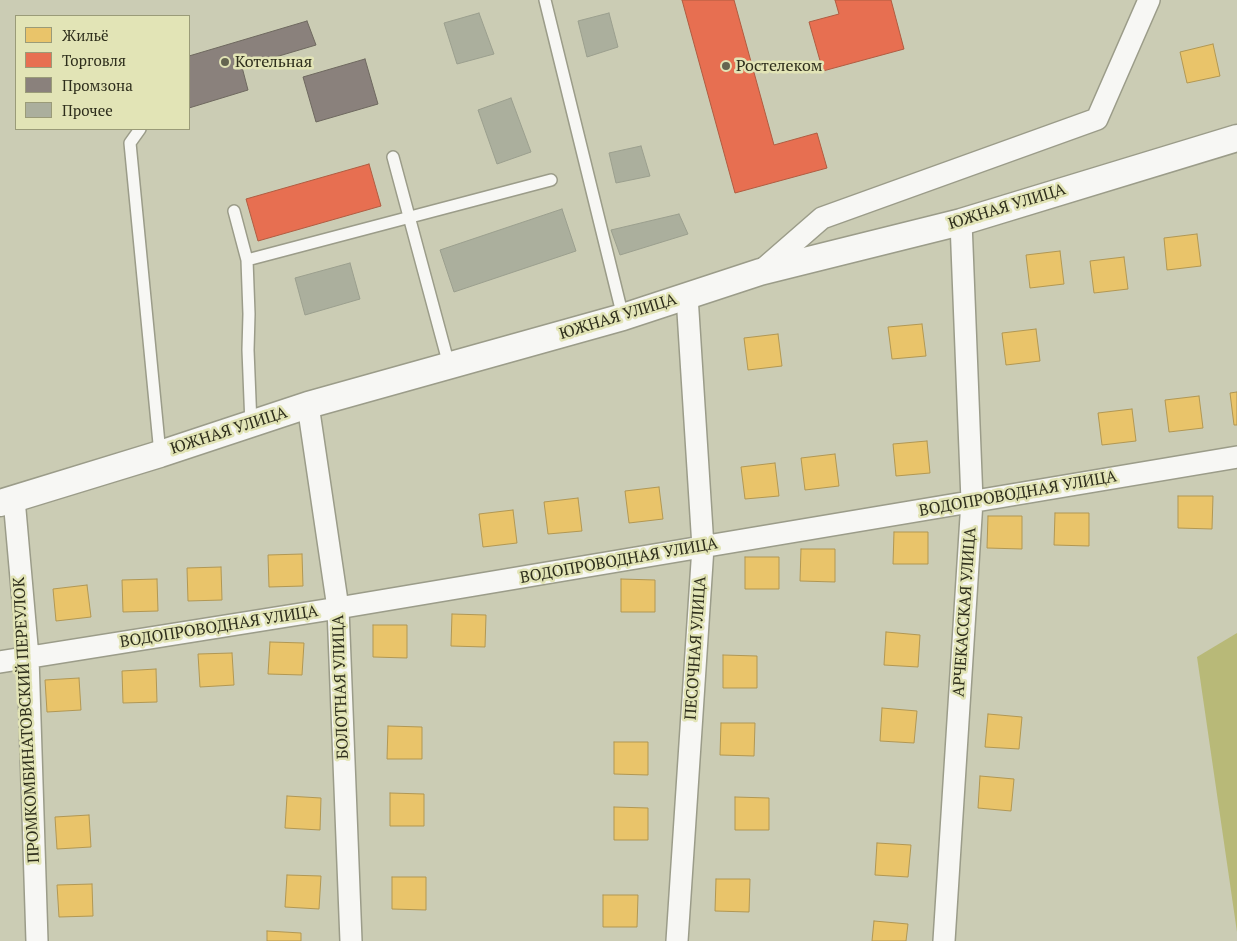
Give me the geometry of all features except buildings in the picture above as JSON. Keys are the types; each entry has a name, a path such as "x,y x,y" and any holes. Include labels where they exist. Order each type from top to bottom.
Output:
{"street":[{"path":"760,272 822,218 1097,119 1149,0"},
{"name":"ЮЖНАЯ УЛИЦА","path":"7,501 251,425 308,405 623,316 760,272 961,222 1237,138"},
{"name":"АРЧЕКАССКАЯ УЛИЦА","path":"944,941 972,502 961,222"},
{"name":"ПЕСОЧНАЯ УЛИЦА","path":"676,941 703,547 687,296"},
{"name":"БОЛОТНАЯ УЛИЦА","path":"308,405 338,608 351,941"},
{"name":"ВОДОПРОВОДНАЯ УЛИЦА","path":"0,662 338,608 1237,457"},
{"name":"ПРОМКОМБИНАТОВСКИЙ ПЕРЕУЛОК","path":"7,501 28,657 37,941"}],"lane":[{"path":"545,0 623,316"},
{"path":"139,130 130,143 160,454"},
{"path":"393,157 449,365"},
{"path":"247,260 551,180"},
{"path":"234,211 247,260 251,425"}],"green space":[{"path":"1237,633 1237,932 1197,657"}],"place":[{"name":"Котельная","path":"225,62"},
{"name":"Ростелеком","path":"726,66"}]}
